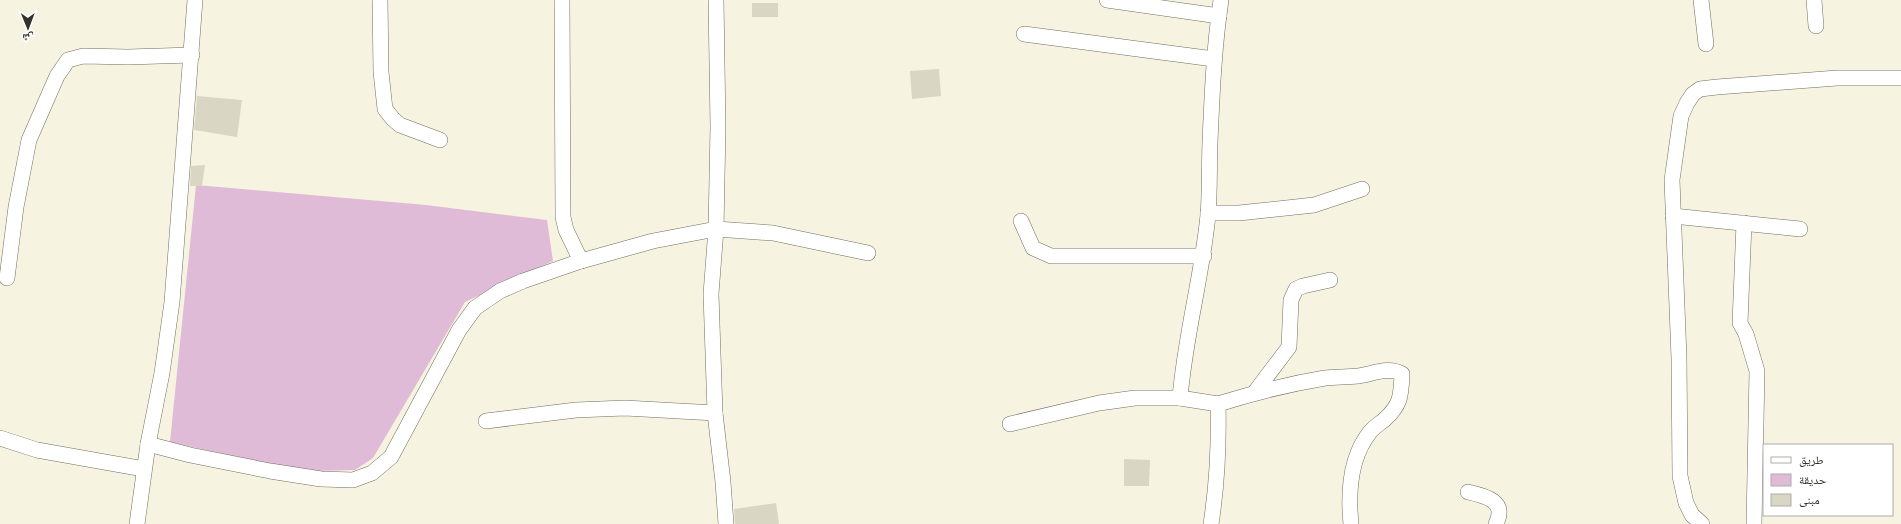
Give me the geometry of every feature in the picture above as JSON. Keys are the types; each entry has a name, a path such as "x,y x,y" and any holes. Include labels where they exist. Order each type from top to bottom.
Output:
{"street":[{"path":"137,524 144,468 162,373 172,302 196,0"},
{"path":"380,0 381,72 385,109 400,125 440,140"},
{"path":"562,0 563,217 566,230 581,261"},
{"path":"716,0 718,127 716,229 711,294 715,413 726,524"},
{"path":"1107,0 1219,16"},
{"path":"1180,398 1187,338 1197,279 1204,256 1208,213 1214,59 1221,0"},
{"path":"1701,0 1706,44"},
{"path":"1814,0 1816,26"},
{"path":"1024,34 1214,59"},
{"path":"7,278 16,207 29,140 57,76 68,60 83,56 128,57 192,55"},
{"path":"1702,524 1692,515 1686,503 1680,476 1679,358 1672,180 1681,116 1693,94 1700,89 1830,78 1901,78"},
{"path":"1208,213 1239,213 1314,205 1362,189"},
{"path":"1673,216 1800,229"},
{"path":"1021,221 1033,248 1051,256 1204,256"},
{"path":"1744,223 1740,323 1746,334 1757,371 1754,524"},
{"path":"148,444 219,461 321,479 353,480 372,473 391,457 459,330 475,308 500,291 581,261 653,241 716,229 773,233 868,252"},
{"path":"1255,392 1289,347 1291,300 1296,289 1330,280"},
{"path":"1010,424 1099,403 1135,398 1180,398 1218,404 1255,392 1325,378 1357,376 1380,371 1396,371 1402,374 1401,397 1396,408 1371,431 1354,461 1351,524"},
{"path":"1211,524 1214,504 1219,425 1218,404"},
{"path":"486,421 576,410 625,408 715,413"},
{"path":"0,438 37,450 144,468"},
{"path":"1468,492 1489,497 1498,506 1500,514 1496,524"}],"green space":[{"path":"196,185 426,205 547,220 553,261 465,302 373,458 355,470 312,471 255,461 170,442"}],"building":[{"path":"752,3 778,3 778,17 752,17"},
{"path":"939,69 941,96 912,99 910,71"},
{"path":"197,96 242,100 237,137 194,130"},
{"path":"205,165 202,186 190,186 191,166"},
{"path":"1124,459 1150,460 1149,486 1124,486"},
{"path":"776,503 779,524 735,524 734,509"}]}
